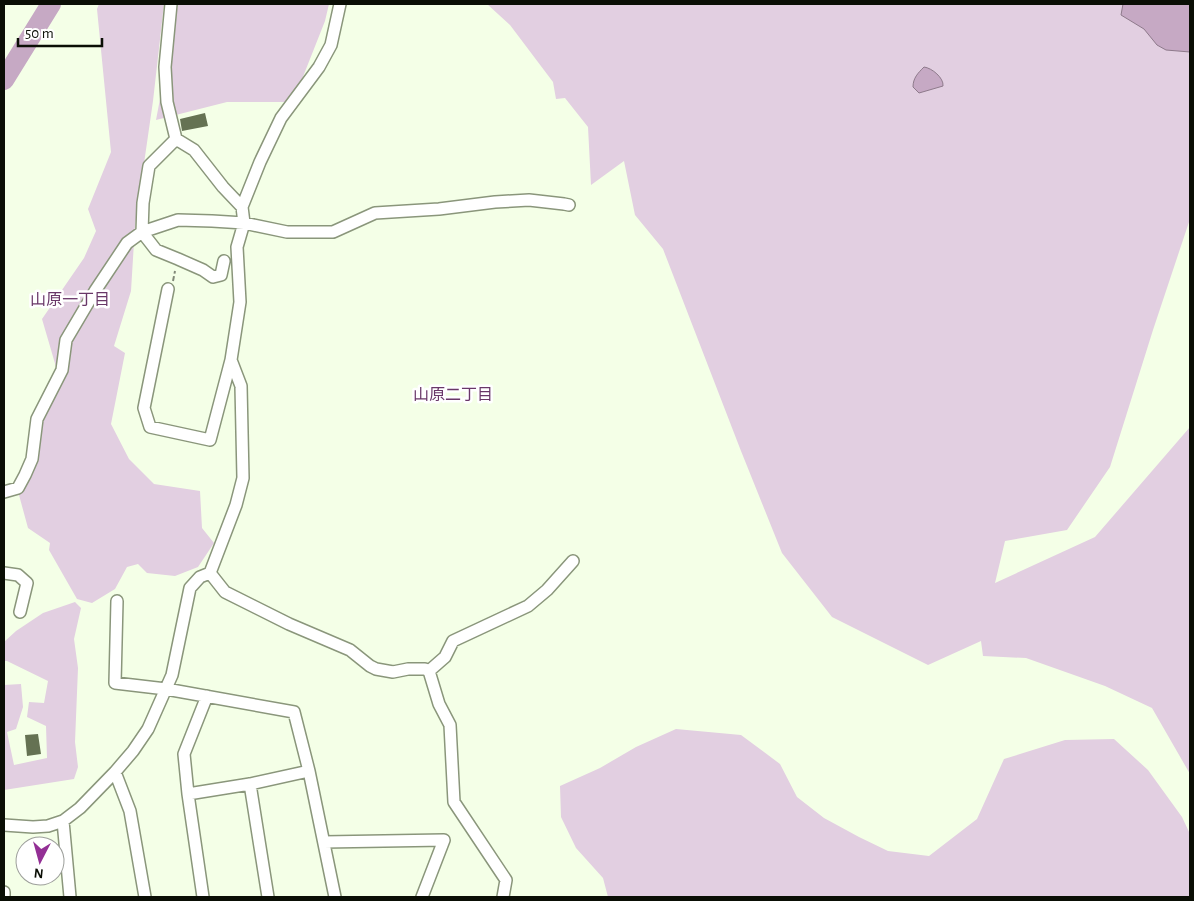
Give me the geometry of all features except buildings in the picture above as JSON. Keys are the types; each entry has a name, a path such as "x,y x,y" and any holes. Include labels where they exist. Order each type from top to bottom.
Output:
{"street":[{"path":"171,4 165,67 167,102 176,139 194,150 223,187 242,207"},
{"path":"168,288 144,408 150,427 210,440 231,360 240,302 237,247 244,223 242,207 281,118 319,67 331,46 340,4"},
{"path":"176,139 149,166 143,203 142,232 156,250 203,270 213,277 221,274 224,261"},
{"path":"4,492 18,488 32,459 37,419 62,370 66,340 127,243 142,232 178,220 244,223 287,232 333,232 375,214 529,200 569,205"},
{"path":"4,825 48,826 63,821 80,808 115,772 148,729 172,675 190,588 200,577 210,573 236,506 243,478 241,386 231,360"},
{"path":"429,671 444,657 453,641 528,606 547,590 573,561"},
{"path":"4,573 18,576 27,584 20,612"},
{"path":"210,573 225,592 289,624 350,650 376,669 393,672 408,669 425,669 429,671"},
{"path":"117,601 115,683 166,688 294,712 309,770 335,897"},
{"path":"429,671 439,704 450,726 454,802 506,880 503,897"},
{"path":"203,897 184,754 207,696"},
{"path":"188,794 250,784 309,770"},
{"path":"115,772 130,811 145,897"},
{"path":"250,784 268,897"},
{"path":"63,821 70,897"},
{"path":"324,842 444,840 422,897"},
{"path":"4,892 4,897"}],"path":[{"path":"168,288 172,284 178,259"}],"shaded area":[{"path":"99,4 164,4 153,101 135,226 131,291 114,346 125,353 111,424 129,459 154,484 200,491 202,528 214,543 198,567 175,576 147,573 138,564 127,567 115,589 92,603 77,599 49,550 50,543 28,528 19,495 36,459 40,424 61,384 42,319 84,258 96,231 88,209 111,152 97,9"},
{"path":"178,4 329,4 325,21 293,102 227,102 156,120"},
{"path":"487,4 1190,4 1190,219 1110,467 1067,530 1005,541 995,583 1095,537 1190,427 1190,774 1152,708 1105,686 1026,658 983,656 981,641 928,665 832,617 782,553 663,249 635,215 624,161 591,185 588,127 565,98 556,99 553,82 510,25"},
{"path":"1123,4 1190,4 1190,52 1166,50 1157,45 1144,29 1121,15"},
{"path":"924,67 937,74 942,80 943,86 919,93 913,87 915,78"},
{"path":"75,602 81,608 74,639 78,668 75,742 78,767 74,779 4,790 4,685 21,684 23,707 16,729 7,732 14,765 47,758 46,726 27,717 29,702 44,703 48,681 4,661 4,642 16,631 43,613"},
{"path":"676,729 741,735 780,764 797,797 824,818 888,851 929,856 977,819 1004,759 1065,740 1114,739 1148,770 1182,817 1190,834 1190,897 608,897 603,878 576,848 561,817 560,786"}],"waterway":[{"path":"4,80 51,4"}],"district":[{"name":"山原一丁目","path":"70,300"},
{"name":"山原二丁目","path":"453,395"}]}
